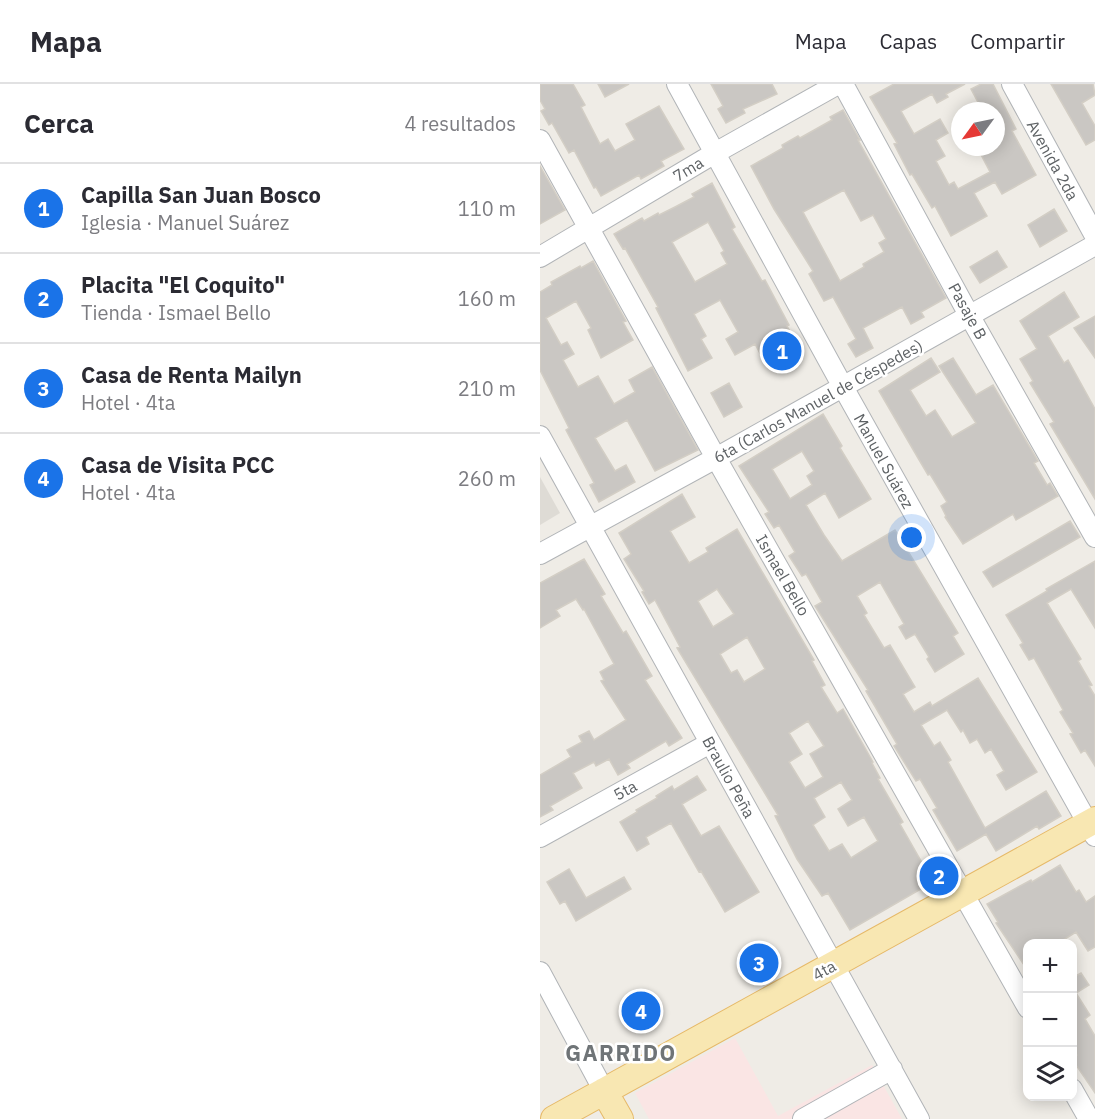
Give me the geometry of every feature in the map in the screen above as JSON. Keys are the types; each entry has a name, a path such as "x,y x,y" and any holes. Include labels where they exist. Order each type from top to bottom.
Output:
{"main road":[{"name":"4ta","path":"554,1119 964,893 1093,827"},
{"path":"604,1091 620,1119"}],"street":[{"name":"Manuel Suárez","path":"677,84 843,387 1093,827"},
{"name":"7ma","path":"540,256 838,84"},
{"name":"Pasaje B","path":"843,84 969,315 1095,537"},
{"name":"Avenida 2da","path":"1012,84 1095,236"},
{"name":"Ismael Bello","path":"540,140 716,458 1023,999"},
{"name":"6ta (Carlos Manuel de Céspedes)","path":"540,554 716,458 1095,244"},
{"name":"Braulio Peña","path":"540,436 919,1119"},
{"name":"5ta","path":"540,837 710,743"},
{"path":"540,972 604,1091"},
{"path":"803,1119 892,1069"},
{"path":"1077,1098 1089,1119"}],"shaded area":[{"path":"540,477 560,513 540,525"},
{"path":"735,1038 778,1116 872,1065 902,1119 649,1119 635,1093"}],"building":[{"path":"540,84 573,84 585,105 581,107 600,144 608,139 615,151 635,140 626,124 659,106 684,149 661,161 664,166 641,179 639,175 601,196 596,187 594,188 574,150 569,153 552,123 549,125 541,111 545,109 540,100"},
{"path":"598,84 629,84 605,97"},
{"path":"711,84 772,84 777,94 743,109 745,113 726,123 718,109 723,106"},
{"path":"894,84 965,84 946,94 948,97 937,103 932,94 901,111 914,134 940,119 948,133 936,140 945,156 936,161 949,185 954,182 958,189 990,172 982,156 1005,156 1005,107 1016,129 1012,131 1036,175 1002,194 995,182 974,193 987,216 951,236 935,206 932,208 912,174 910,175 894,144 897,143 870,97"},
{"path":"981,84 993,84 1002,102 978,102 971,89"},
{"path":"1051,84 1093,84 1095,95 1082,103 1095,126 1095,140 1086,145"},
{"path":"843,110 946,298 921,312 924,317 911,324 902,307 863,328 873,348 856,357 848,344 856,339 833,297 824,301 809,274 813,271 774,209 751,166 783,148 782,145 832,120 830,117","holes":["844,190 861,221 873,215 886,239 879,243 884,252 840,281 803,212"]},
{"path":"540,166 565,210 540,224"},
{"path":"712,183 735,227 732,229 762,281 765,280 797,344 764,361 755,344 735,355 726,339 738,332 720,300 694,314 706,336 701,339 712,358 688,371 656,308 658,307 625,248 623,249 614,234 642,218 644,221 675,207 694,197 692,194","holes":["708,222 724,251 721,253 727,264 695,282 672,242"]},
{"path":"1054,209 1067,231 1040,247 1028,225"},
{"path":"997,251 1007,267 980,283 970,267"},
{"path":"593,261 626,321 623,322 633,340 601,358 588,330 591,328 576,301 546,318 561,345 567,342 574,354 563,360 578,387 598,376 614,404 635,392 629,380 652,367 698,450 655,471 627,420 595,438 615,471 626,465 635,482 599,502 590,485 594,483 566,430 569,428 540,370 540,292 552,285 551,282"},
{"path":"1064,292 1079,317 1048,336 1064,363 1068,360 1095,409 1095,499 1050,424 1054,422 1030,383 1033,381 1020,359 1037,349 1020,321"},
{"path":"1095,316 1095,358 1074,328"},
{"path":"931,358 940,372 910,390 926,416 935,410 952,437 976,423 939,366 953,358 976,395 993,385 1038,461 1034,463 1047,485 1050,483 1058,496 1016,520 1013,514 963,544 945,517 941,506 947,502 930,474 928,475 879,391"},
{"path":"729,383 742,407 724,417 711,393"},
{"path":"823,414 842,446 840,448 871,499 839,518 825,493 806,505 842,561 895,530 958,633 953,636 964,654 935,672 915,634 906,639 899,627 904,624 880,582 857,596 867,613 864,615 884,648 890,645 915,687 903,694 914,712 930,702 932,706 978,678 1037,772 1006,790 997,775 1004,771 991,749 985,753 977,739 970,743 947,710 921,725 934,746 940,742 951,760 948,762 985,828 1046,791 1061,816 1039,829 1037,826 996,851 986,834 957,851 933,810 937,808 920,779 916,781 894,746 897,744 866,691 868,690 815,606 822,602 806,574 802,576 789,556 795,552 779,525 774,528 765,514 769,512 739,466","holes":["802,451 814,471 807,476 812,485 790,499 772,469"]},
{"path":"682,494 695,517 670,531 689,563 708,552 706,548 737,529 814,660 812,661 825,685 821,687 837,713 843,709 873,762 880,778 878,779 903,822 900,824 933,882 850,930 828,893 822,896 797,859 775,816 778,815 677,648 680,647 655,600 649,604 642,592 644,591 624,559 631,554 619,533","holes":["717,589 734,614 713,627 698,601","747,637 765,669 744,682 737,670 731,673 720,654","808,721 824,746 810,754 823,777 805,788 789,762 802,754 789,733","841,782 852,800 838,809 848,826 864,817 878,841 851,858 842,844 829,851 813,825 825,817 814,798"]},
{"path":"1070,521 1080,537 993,587 983,572"},
{"path":"584,559 605,594 601,596 623,633 626,631 652,676 645,680 682,738 669,746 666,741 627,764 630,768 618,775 609,759 596,766 594,762 573,773 582,788 550,806 553,810 540,817 540,775 571,757 567,750 582,742 579,736 589,731 594,740 626,720 601,681 604,680 600,672 614,664 584,609 576,599 556,610 560,616 540,628 540,583"},
{"path":"1095,561 1095,628 1071,589 1047,603 1081,659 1078,661 1092,685 1089,686 1095,696 1095,766 1085,750 1081,753 1070,734 1073,733 1060,712 1063,710 1034,658 1029,660 1020,645 1023,643 1006,615"},
{"path":"697,776 706,790 682,804 701,836 719,826 759,892 725,912 671,823 646,837 649,844 637,851 620,822 672,786 674,790"},
{"path":"1060,865 1076,892 1079,890 1086,902 1095,896 1095,947 1088,951 1076,932 1065,939 1023,939 1023,964 996,923 998,922 987,904 1031,880 1032,882"},
{"path":"569,869 586,898 624,877 631,889 576,921 565,901 560,904 547,882"},
{"path":"1081,973 1089,985 1077,992 1077,975"},
{"path":"1077,995 1090,1015 1085,1019 1095,1036 1095,1093 1077,1066"}],"place":[{"name":"Capilla San Juan Bosco","path":"782,351"},
{"name":"Placita \"El Coquito\"","path":"939,876"},
{"name":"Casa de Renta Mailyn","path":"759,963"},
{"name":"Casa de Visita PCC","path":"641,1011"}],"district":[{"name":"GARRIDO","path":"621,1053"}]}
